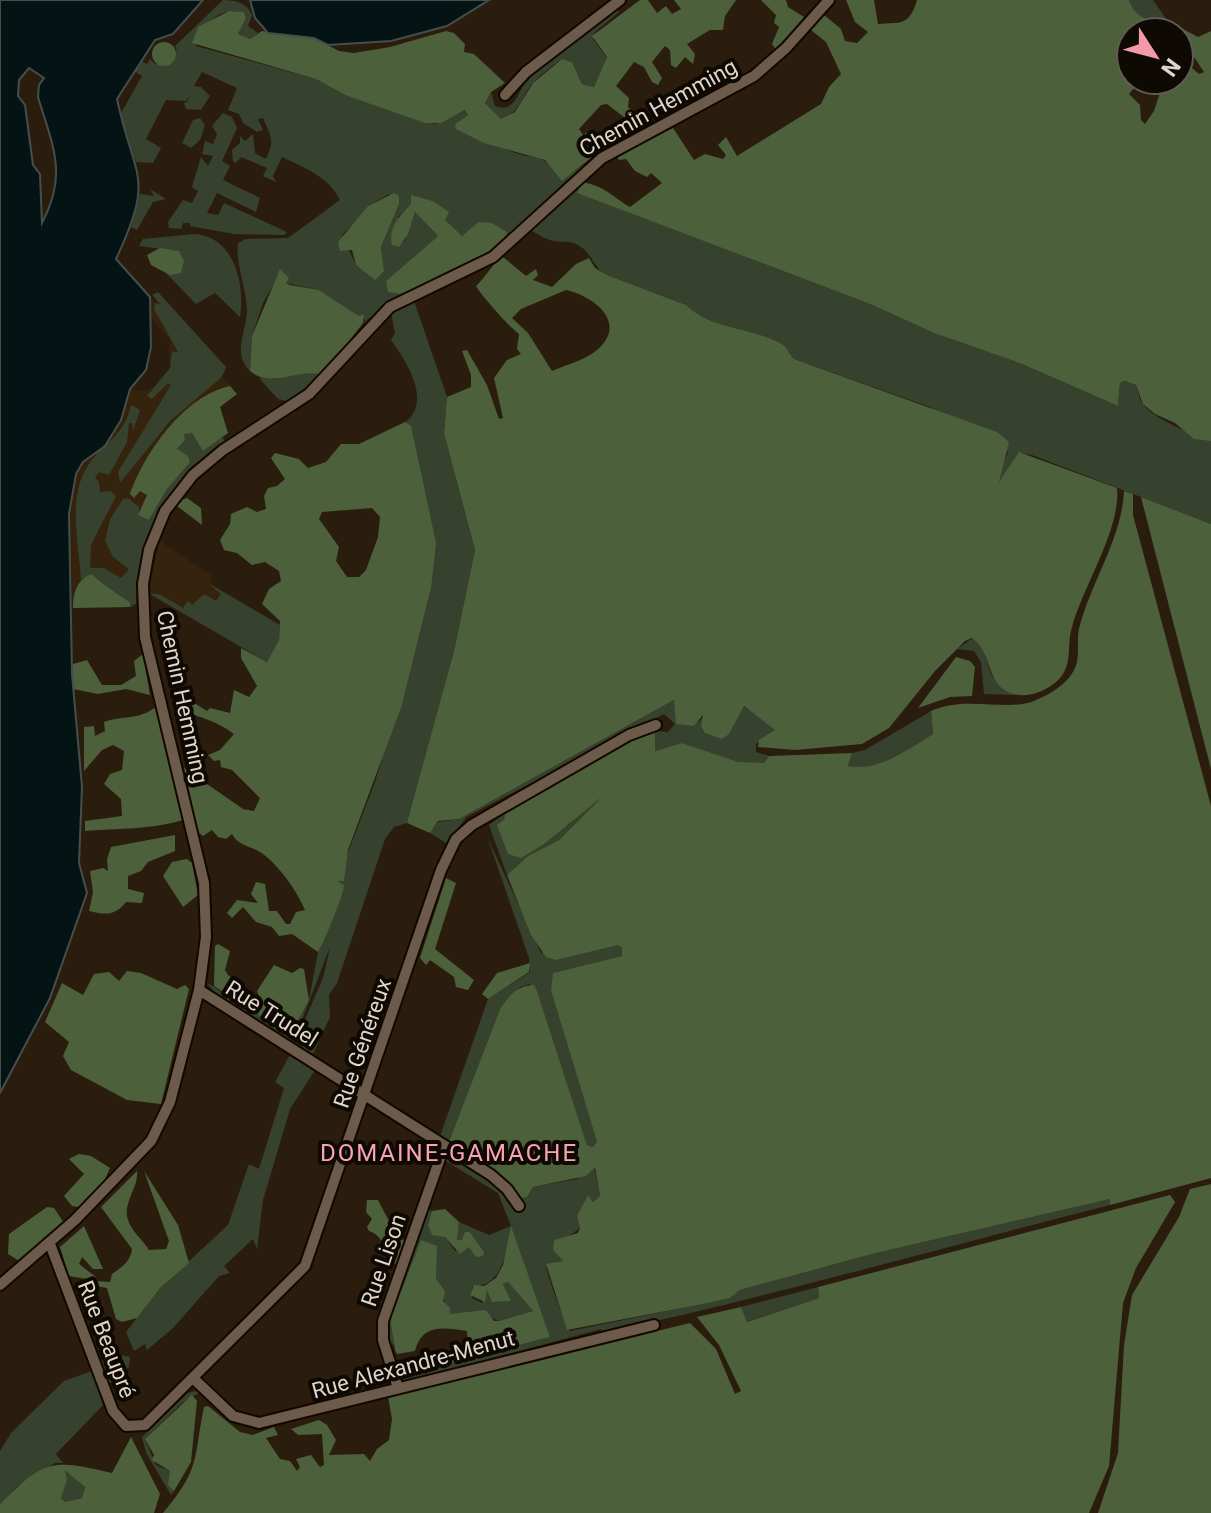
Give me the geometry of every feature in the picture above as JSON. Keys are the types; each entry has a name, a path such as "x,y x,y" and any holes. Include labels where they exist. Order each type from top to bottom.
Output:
{"street":[{"path":"505,95 526,72 620,0"},
{"name":"Chemin Hemming","path":"0,1285 50,1244 132,1164 157,1132 170,1102 199,990 206,937 204,883 145,637 142,603 149,550 169,504 209,460 309,394 390,307 484,263 511,244 602,158 748,80 786,48 829,0"},
{"name":"Rue Généreux","path":"145,1425 195,1380 305,1266 441,870 456,839 472,825 616,743 656,725"},
{"name":"Rue Trudel","path":"199,990 502,1184 519,1206"},
{"name":"Rue Lison","path":"398,1388 383,1340 383,1321 444,1147"},
{"name":"Rue Beaupré","path":"50,1244 113,1411 126,1426 145,1425"},
{"name":"Rue Alexandre-Menut","path":"195,1380 233,1416 255,1423 654,1325"}],"shaded area":[{"path":"0,0 203,0 173,34 155,40 117,99 135,163 138,192 135,210 116,259 150,297 151,347 146,370 130,389 121,420 105,446 83,462 76,474 69,514 72,674 82,787 79,863 87,893 50,998 0,1093","holes":["29,68 44,78 39,85 38,97 53,146 56,175 50,206 42,223 40,174 33,165 25,105 18,96 19,80"]},
{"path":"250,0 489,0 447,26 391,41 328,45 314,38 268,33 255,18"},
{"path":"150,297 230,386 199,411 203,451 156,506 132,578 130,607 73,608 69,514 76,474 83,462 105,445 130,389 143,391 155,387 170,368 169,339 148,314"},
{"path":"161,535 164,544 212,576 209,583 280,625 245,650 148,593"}],"green space":[{"path":"223,0 237,2 250,11 252,15 248,26 258,33 250,39 238,34 246,18 244,13 227,12 208,24 196,46 316,79 345,95 435,124 466,110 468,115 455,124 508,150 543,160 562,180 607,149 566,181 505,242 478,222 462,236 449,225 433,201 412,196 411,204 398,217 404,242 415,212 438,236 386,281 401,294 363,323 365,320 319,290 286,283 288,278 281,271 263,303 252,336 250,371 241,350 247,311 238,243 246,239 288,238 340,200 323,179 282,157 273,176 276,182 263,176 267,168 241,157 236,163 233,162 232,150 240,143 240,136 245,141 253,134 255,153 266,159 271,143 270,134 263,118 258,119 263,130 257,132 243,123 239,114 228,110 237,88 202,72 194,86 201,87 210,96 201,110 186,109 184,103 187,102 190,95 186,101 166,100 146,139 161,148 153,163 136,162 120,115 142,76 133,70 140,60 147,64 150,59 155,64 177,51 175,46","holes":["389,194 399,204 381,247 384,271 356,265 342,235 366,212 368,206"]},
{"path":"640,0 648,0 657,13 666,6 672,14 681,9 674,0 736,0 725,16 723,30 710,30 687,44 695,54 693,64 685,57 676,68 671,65 670,50 665,46 652,62 662,78 658,85 652,82 644,67 634,62 616,86 629,98 628,107 640,120 638,128 607,104 601,105 579,129 583,135 589,131 606,146 562,181 545,160 484,143 456,129 455,124 468,115 465,110 441,123 425,123 345,95 316,79 192,43 198,27 229,11 244,12 246,18 238,34 250,39 262,31 314,38 339,51 354,53 390,47 446,31 454,33 465,44 464,52 474,54 505,83 491,92 485,103 501,119 515,112 533,83 562,59 572,62 582,84 594,87 607,57 592,36"},
{"path":"761,0 786,0 788,7 804,17 777,51 772,44 779,27 774,23 776,15"},
{"path":"846,0 874,0 878,24 898,23 907,19 917,0 1129,0 1141,16 1115,16 1115,96 1131,96 1140,105 1141,120 1145,124 1159,96 1195,96 1195,71 1199,74 1204,72 1195,58 1195,35 1211,31 1211,441 1194,439 1175,423 1155,414 1143,404 1136,385 1125,381 1120,383 1118,406 1022,364 934,333 870,304 577,193 582,182 590,184 630,207 662,183 651,173 647,177 635,171 626,159 619,160 616,155 673,128 694,160 705,154 723,159 726,155 718,145 726,137 737,156 821,104 829,87 841,74 826,42 811,30 824,15 841,29 845,41 857,43 868,32 855,22"},
{"path":"1129,0 1153,0 1164,16 1141,16"},
{"path":"616,8 619,12 594,33 593,39 607,58 594,87 582,84 572,62 562,59 534,81 516,109 507,117 501,119 485,103 491,92 495,106 508,107 537,69"},
{"path":"164,42 173,45 176,54 173,63 164,66 155,63 152,54 155,45"},
{"path":"223,113 232,117 237,128 222,161 230,166 223,180 260,198 256,212 217,193 207,213 218,215 224,203 287,232 284,235 234,234 190,226 190,223 183,223 181,229 169,228 168,222 183,200 192,203 198,191 192,187 201,157 208,166 213,156 202,154 205,141 213,144 217,134 212,126"},
{"path":"200,118 205,125 200,140 191,148 182,143 193,120"},
{"path":"582,182 578,193 870,304 934,333 1022,364 1118,406 1120,383 1125,381 1136,385 1148,410 1174,426 1211,441 1211,524 1032,455 1020,453 999,482 996,479 1008,452 930,407 794,359 782,344 770,338 720,324 686,305 607,275 577,245 550,240 532,231"},
{"path":"150,189 166,199 153,202 137,230 131,227 140,194 154,196"},
{"path":"394,193 399,196 399,204 381,247 384,271 375,280 356,265 352,250 340,251 338,242 368,206"},
{"path":"411,195 433,201 449,212 445,220 462,236 478,222 492,223 507,232 505,242 460,269 401,294 388,292 386,281 438,236 415,212 408,234 399,247 392,245 393,228 411,204"},
{"path":"195,234 209,237 228,253 239,277 240,317 215,293 196,304 164,271 170,275 179,251 139,246 143,239"},
{"path":"160,248 179,251 184,261 181,273 170,275 151,265 147,255"},
{"path":"503,257 526,276 536,269 538,275 533,280 552,287 576,264 589,258 595,268 607,275 686,305 720,324 770,338 782,344 794,359 997,432 1009,442 999,482 1019,452 1117,488 1113,521 1077,611 1068,663 1063,674 1055,683 1038,692 1020,695 1009,692 995,679 984,653 972,638 965,641 935,671 889,728 862,744 795,750 758,747 759,740 775,730 744,706 729,734 722,739 705,733 701,726 703,715 694,726 676,724 674,700 459,819 438,821 430,833 407,823 454,651 475,550 444,433 447,397 471,387 471,375 462,351 467,350 487,385 499,419 503,418 494,378 507,360 521,354 517,349 519,334 476,286","holes":["566,290 576,293 604,312 609,330 606,340 592,354 552,371 528,333 512,318 521,309"]},
{"path":"280,269 289,278 286,283 319,290 359,316 364,314 363,323 323,375 314,373 267,379 250,371 252,336"},
{"path":"158,292 226,367 222,377 170,421 120,483 118,472 171,385 168,383 152,399 147,396 170,368 172,352 178,352 154,309 155,303 160,304 152,295"},
{"path":"414,301 447,397 444,433 475,550 454,651 412,809 407,823 394,827 385,839 337,983 329,995 330,1017 312,1056 299,1048 297,1038 323,978 330,947 293,1043 217,995 206,982 255,1013 309,1000 318,952 336,903 337,881 375,782 395,716 402,705 431,588 423,488 411,427 405,422 413,414 417,393 409,370 391,340 395,333 391,313"},
{"path":"305,371 323,375 287,401 278,399 259,378 276,379"},
{"path":"230,386 237,394 220,407 228,433 203,451 192,433 184,434 185,440 177,449 188,456 190,462 167,489 149,520 138,515 147,495 140,491 134,498 130,494 156,444 182,413 197,401"},
{"path":"131,405 140,410 133,431 132,423 129,423 127,442 109,475 99,472 95,478 99,482 100,492 111,491 116,496 91,545 90,568 104,568 121,578 129,569 113,557 105,541 110,519 123,499 128,498 139,507 139,515 149,520 167,489 189,462 177,449 185,440 184,434 192,433 203,451 222,437 226,442 188,474 160,511 143,555 136,604 130,607 130,602 92,574 81,580 76,503 83,474 124,424"},
{"path":"405,422 411,426 436,543 431,588 402,705 348,850 344,881 337,881 344,885 343,890 318,952 292,934 279,936 272,927 256,922 243,907 232,918 227,913 237,900 258,903 251,894 256,882 265,884 269,911 277,911 286,924 290,924 296,912 305,910 287,880 263,854 232,834 226,839 218,837 212,830 203,836 198,832 184,768 243,809 254,811 260,798 232,770 221,767 220,760 214,761 208,755 220,750 234,734 181,710 179,701 188,699 207,711 210,708 230,713 234,690 249,697 257,686 241,658 241,648 267,662 279,640 280,621 262,604 269,589 281,581 279,571 265,562 252,565 237,553 224,550 220,540 230,524 231,514 247,507 257,512 266,509 264,496 268,488 277,486 285,479 271,458 275,453 299,459 308,468 326,462 341,444 359,444","holes":["372,508 380,517 378,537 366,570 359,577 347,577 336,561 339,547 319,519 322,512"]},
{"path":"1124,491 1133,494 1133,515 1211,806 1211,1178 1110,1205 1110,1199 876,1253 740,1290 730,1298 567,1330 546,1264 563,1261 553,1250 554,1240 578,1233 577,1215 588,1195 593,1202 600,1196 595,1167 586,1176 533,1187 527,1197 521,1198 504,1182 448,1144 500,1009 518,989 528,985 534,985 537,991 587,1145 592,1147 597,1142 551,991 553,973 622,956 622,948 618,945 556,960 546,957 531,935 507,875 528,856 559,840 602,797 544,844 521,858 508,854 497,825 504,820 505,813 630,739 655,731 655,751 682,743 738,762 764,763 769,756 852,753 848,766 860,767 893,758 933,734 931,711 944,706 1023,704 1045,696 1066,682 1076,666 1080,625 1118,525"},
{"path":"1141,497 1211,524 1211,769"},
{"path":"187,498 201,508 202,525 177,506 178,501"},
{"path":"92,574 130,602 130,607 73,608 77,587"},
{"path":"208,583 280,625 279,640 267,662 148,593 161,595 183,608 188,601 192,605 204,594 216,601 221,594"},
{"path":"973,638 980,645 998,683 1021,695 984,694 981,662 974,651 957,649"},
{"path":"143,654 150,695 126,689 98,694 73,689 73,664 87,660 102,685 121,685 136,676 134,661"},
{"path":"956,657 970,661 975,667 972,696 950,697 918,708"},
{"path":"674,700 698,722 705,716 729,734 743,706 773,726 775,731 756,744 756,752 769,756 764,763 738,763 682,743 655,751 655,731 668,732 675,724 664,714 466,817 448,844 430,833 438,822 459,819"},
{"path":"157,706 183,820 146,827 85,831 85,821 122,816 121,799 104,784 110,774 122,770 124,751 113,745 102,750 84,771 84,727 94,726 95,736 105,731 104,722 144,714"},
{"path":"931,711 933,734 882,763 848,766 852,753 865,750"},
{"path":"600,795 602,797 559,840 528,856 507,875 489,825 505,813 504,821 567,826"},
{"path":"175,835 175,851 148,862 141,871 128,876 128,889 144,893 142,903 126,902 109,913 89,911 93,892 90,871 103,868 108,871 107,859 111,847"},
{"path":"488,839 541,953 619,945 622,948 622,956 554,973 551,991 597,1142 591,1147 587,1145 537,991 529,984 520,987 500,1009 448,1144 439,1139 488,999 530,972 529,958"},
{"path":"187,859 192,863 198,895 183,907 163,876 172,862"},
{"path":"446,878 456,883 435,949 474,980 468,990 456,987 454,977 430,960 426,965 420,958"},
{"path":"218,944 230,951 225,970 228,975 260,999 257,991 274,965 292,973 304,969 309,1000 290,1035 214,986 215,946"},
{"path":"530,963 529,972 488,999 482,994 497,973"},
{"path":"127,971 141,973 177,989 185,985 189,989 161,1104 127,1100 71,1070 63,1056 69,1042 45,1022 62,983 83,995 94,974 109,972 119,981"},
{"path":"291,1053 315,1070 290,1109 263,1200 257,1249 253,1239 224,1266 230,1273 219,1276 173,1328 147,1350 145,1344 134,1351 126,1332 161,1287 228,1225 249,1164 259,1169 284,1088 275,1082"},
{"path":"79,1154 91,1156 110,1168 103,1183 79,1207 72,1206 64,1196 84,1174 69,1159"},
{"path":"452,1155 492,1180 514,1201 527,1196 533,1187 577,1179 594,1165 600,1196 593,1202 588,1195 577,1215 580,1228 566,1238 557,1254 563,1261 546,1265 570,1331 730,1298 740,1290 876,1253 1110,1199 1110,1205 730,1303 602,1333 601,1329 403,1382 402,1376 550,1337 511,1228 501,1267 490,1281 472,1287 472,1298 482,1303 487,1290 493,1302 505,1291 503,1282 508,1282 533,1311 499,1321 476,1311 455,1317 449,1314 421,1240 390,1319 394,1344 389,1346 387,1322 427,1209 432,1211 428,1225 445,1237 455,1251 469,1247 484,1252 470,1232 462,1240 457,1240 459,1222 489,1235 511,1226 498,1193 446,1161"},
{"path":"137,1171 127,1208 130,1224 149,1250 166,1249 169,1241 144,1171 178,1225 189,1263 161,1287 137,1318 122,1322 116,1319 107,1288 90,1285 94,1281 110,1282 112,1274 130,1257 132,1249 101,1207"},
{"path":"1211,1184 1211,1513 1098,1513 1118,1453 1124,1345 1132,1295 1179,1217 1190,1189"},
{"path":"1170,1195 1175,1202 1136,1268 1123,1303 1109,1466 1089,1513 163,1513 190,1474 204,1407 208,1406 240,1432 253,1435 274,1427 278,1435 266,1438 280,1459 290,1461 297,1471 300,1467 296,1459 311,1455 320,1467 324,1465 322,1434 298,1435 291,1429 319,1420 327,1425 336,1440 329,1455 364,1454 370,1461 377,1449 389,1440 392,1419 388,1397 690,1323 716,1349 735,1394 741,1391 719,1345 697,1317 741,1307 747,1322 819,1298 818,1287"},
{"path":"367,1200 378,1200 405,1242 399,1263 393,1264 381,1240 369,1231 367,1227 372,1219 366,1212"},
{"path":"47,1207 54,1208 64,1223 21,1262 8,1254 9,1234"},
{"path":"445,1209 459,1222 457,1240 462,1240 465,1232 470,1232 484,1252 483,1256 476,1257 469,1247 460,1254 445,1237 432,1235 428,1225 432,1211"},
{"path":"84,1226 103,1269 93,1269 82,1257 79,1264 96,1277 93,1280 69,1276 60,1247"},
{"path":"511,1226 550,1337 402,1376 399,1361 444,1357 468,1345 467,1331 441,1328 423,1336 415,1351 397,1354 395,1350 390,1319 421,1240 437,1246 436,1279 445,1291 443,1301 450,1308 450,1314 486,1310 494,1321 499,1321 533,1311 508,1282 503,1284 511,1301 492,1302 487,1290 485,1302 470,1295 474,1285 484,1286 496,1278 503,1265"},
{"path":"818,1287 819,1298 746,1322 741,1307"},
{"path":"117,1354 130,1357 129,1367 108,1385 98,1362"},
{"path":"92,1371 105,1403 56,1454 63,1463 55,1463 17,1487 0,1504 0,1451 11,1433 64,1381"},
{"path":"188,1393 199,1393 182,1403 145,1439 156,1465 170,1471 174,1491 171,1495 146,1453 142,1437"},
{"path":"192,1395 197,1401 191,1462 174,1491 168,1485 170,1471 152,1460 154,1455 145,1439"},
{"path":"131,1437 160,1494 154,1513 0,1513 0,1504 15,1489 50,1466 76,1466 112,1473","holes":["65,1470 85,1487 82,1498 65,1502 61,1498 67,1480"]},
{"path":"65,1469 85,1487 82,1498 65,1502 61,1498 67,1480"}],"district":[{"name":"DOMAINE-GAMACHE","path":"449,1153"}]}
